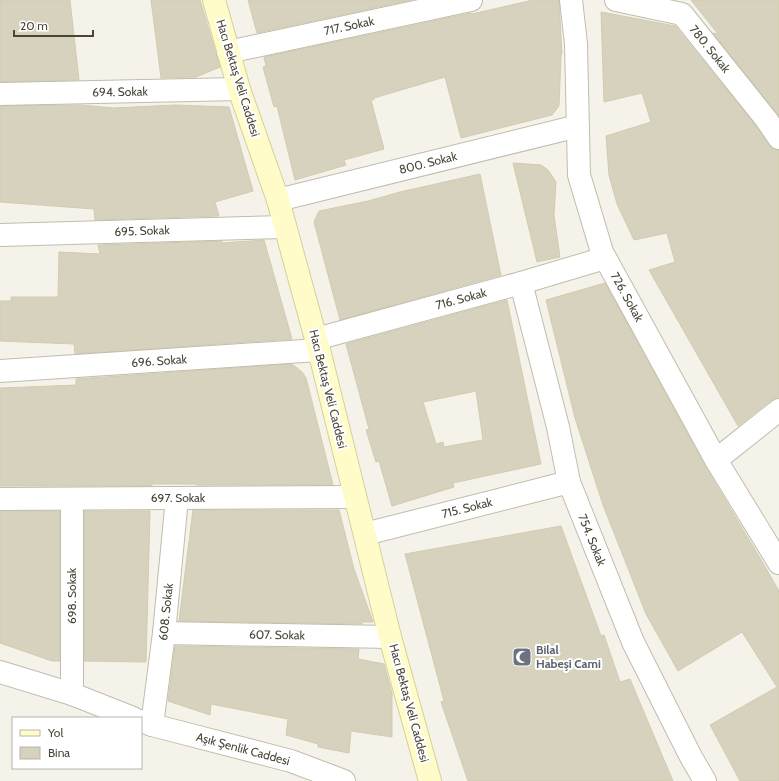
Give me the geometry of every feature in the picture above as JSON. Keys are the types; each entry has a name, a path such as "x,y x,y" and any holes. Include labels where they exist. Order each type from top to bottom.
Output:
{"main road":[{"name":"Hacı Bektaş Veli Caddesi","path":"214,0 239,89 278,200 317,345 390,637 430,781"}],"street":[{"name":"717. Sokak","path":"228,52 471,0"},
{"name":"726. Sokak","path":"571,0 576,44 579,175 602,252 716,460 779,563"},
{"name":"780. Sokak","path":"616,0 682,14 766,119 779,138"},
{"name":"694. Sokak","path":"0,94 239,89"},
{"name":"800. Sokak","path":"278,200 578,126"},
{"name":"695. Sokak","path":"0,235 285,227"},
{"name":"716. Sokak","path":"317,345 605,258"},
{"name":"754. Sokak","path":"521,283 558,427 569,482 633,642 691,757 705,781"},
{"name":"696. Sokak","path":"0,371 317,345"},
{"path":"716,460 779,410"},
{"name":"715. Sokak","path":"365,534 569,482"},
{"name":"697. Sokak","path":"0,499 355,497"},
{"name":"608. Sokak","path":"142,722 164,633 177,498"},
{"name":"698. Sokak","path":"72,499 72,694"},
{"name":"607. Sokak","path":"164,633 390,637"},
{"name":"Aşık Şenlik Caddesi","path":"0,672 72,694 130,717"},
{"name":"Aşık Şenlik Caddesi","path":"142,722 291,761 344,781"}],"building":[{"path":"0,0 70,0 79,80 0,82"},
{"path":"151,0 200,0 220,67 196,77 161,78"},
{"path":"248,0 411,0 257,33"},
{"path":"533,0 559,0 562,54 559,106 552,115 461,138 445,77 371,100 384,149 344,160 346,165 295,180 277,106 274,107 263,67 266,66 264,57"},
{"path":"691,0 779,0 779,116 713,33 718,34"},
{"path":"601,12 675,26 756,126 769,145 773,149 779,150 779,397 771,400 738,426 649,270 675,262 667,233 634,240 617,204 609,175 606,136 651,122 642,93 604,102"},
{"path":"81,105 113,108 175,105 229,107 253,191 215,202 219,216 95,220 94,209 0,202 0,106"},
{"path":"513,163 541,165 548,170 556,182 554,215 560,257 537,262"},
{"path":"480,174 501,275 340,320 314,222 319,211 368,201 400,192"},
{"path":"264,240 292,339 75,354 74,344 0,341 0,301 11,301 11,297 58,297 59,252 100,254 98,245 222,241 221,243"},
{"path":"605,283 705,466 779,591 779,781 740,781 710,725 777,687 742,632 678,671 646,614 603,505 575,418 546,300"},
{"path":"507,300 541,464 453,483 454,487 392,506 379,461 376,462 366,430 369,429 346,344","holes":["476,391 483,440 444,447 443,442 436,444 423,402"]},
{"path":"292,364 302,372 306,378 333,485 152,484 152,486 0,486 0,388 76,385 76,379"},
{"path":"193,510 339,510 354,569 373,622 362,622 362,624 179,621"},
{"path":"0,511 60,511 60,661 52,661 0,643"},
{"path":"84,511 150,511 146,662 84,661"},
{"name":"Bilal Habeşi Cami","path":"561,526 601,636 604,635 620,682 630,679 673,781 468,781 441,702 444,701 405,554"},
{"path":"175,646 359,649 358,659 384,664 392,693 392,737 351,731 349,753 318,747 318,744 286,735 288,719 211,704 210,715 168,701"}],"place":[{"name":"Bilal Habeşi Cami","path":"522,657"}]}
